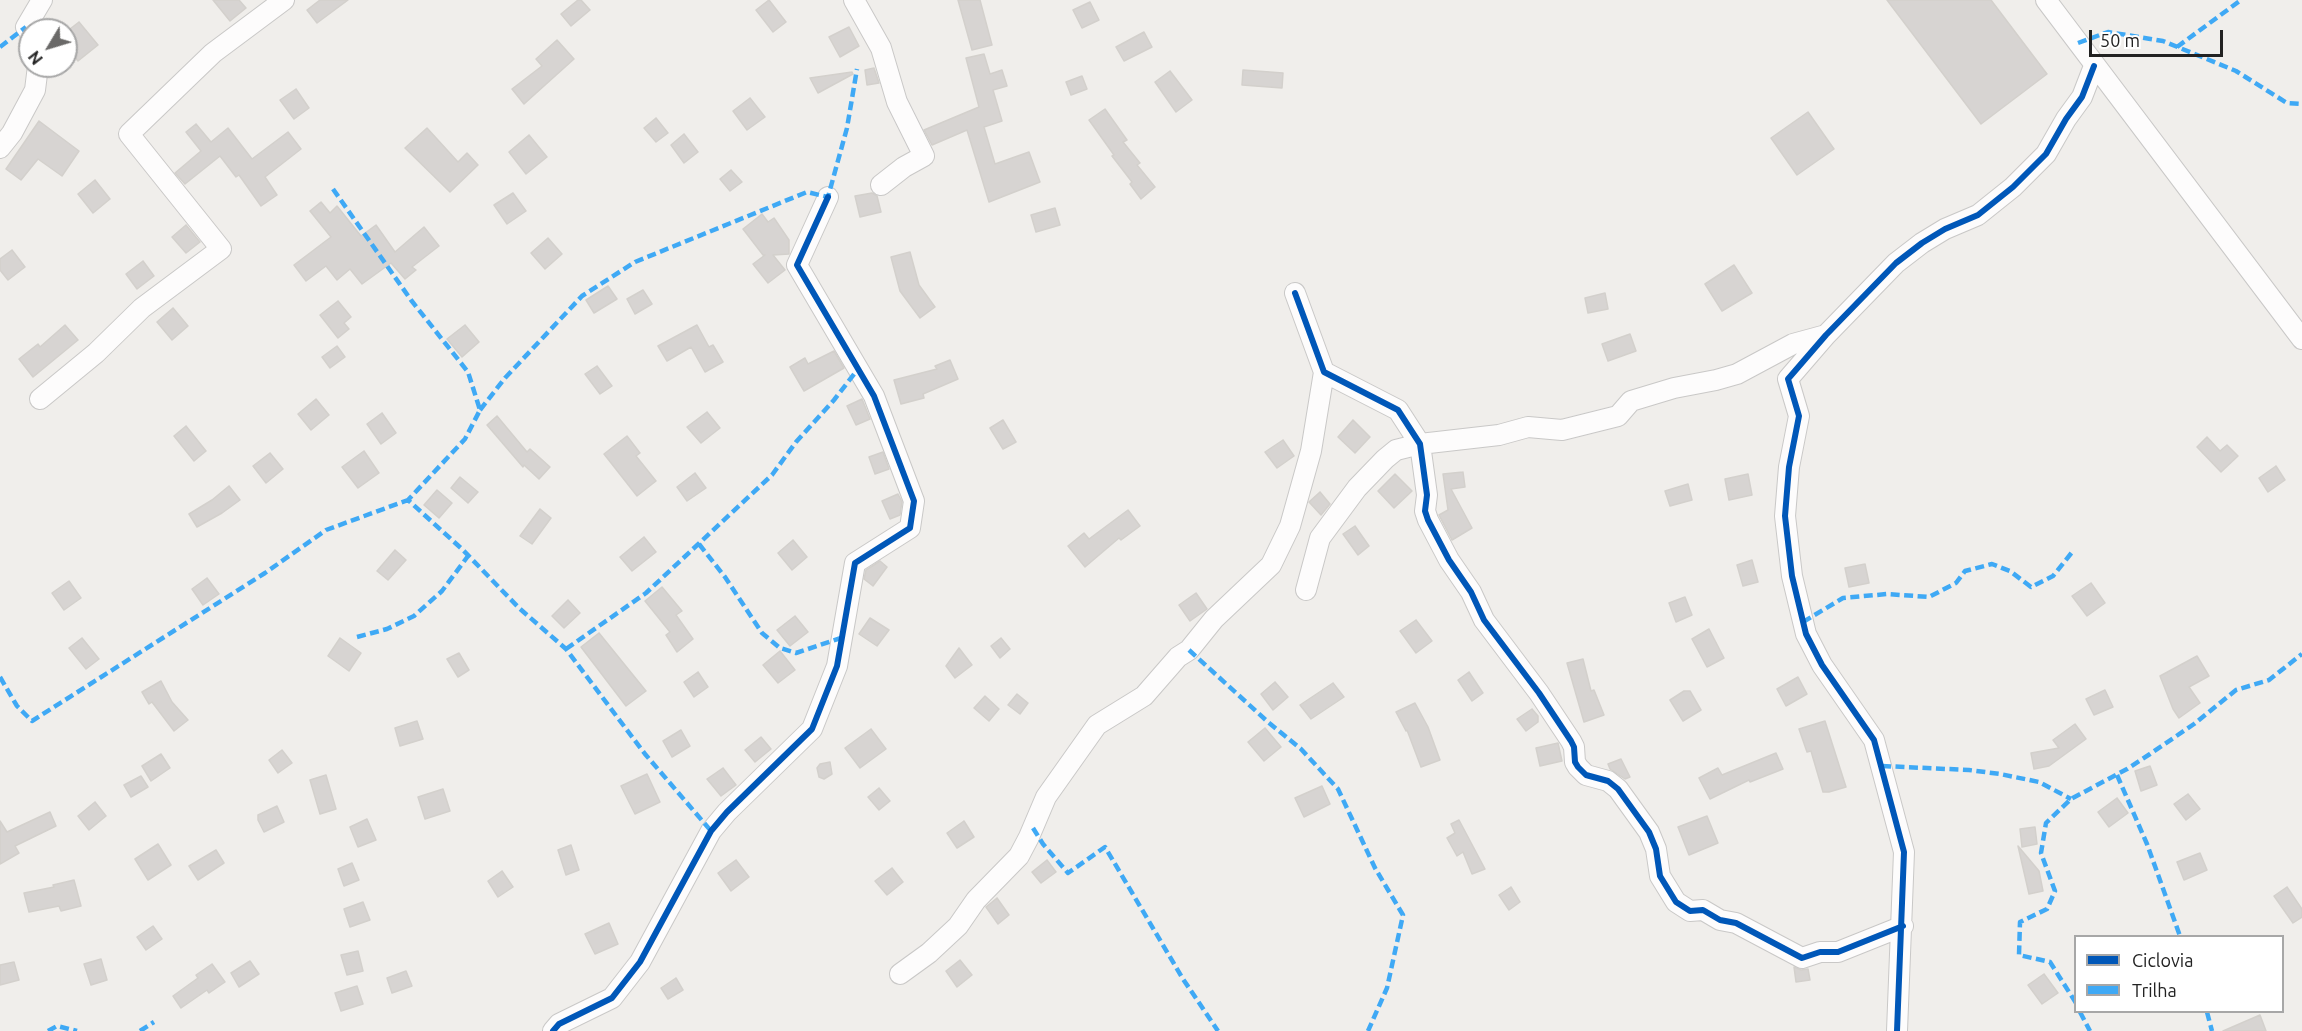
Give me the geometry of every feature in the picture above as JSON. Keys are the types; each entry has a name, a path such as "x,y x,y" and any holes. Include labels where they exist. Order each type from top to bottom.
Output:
{"street":[{"path":"31,18 42,0"},
{"path":"39,399 96,353 142,308 221,249 129,134 213,53 284,0"},
{"path":"854,0 881,48 897,102 924,156 904,167 881,185"},
{"path":"2046,0 2302,339"},
{"path":"1788,379 1826,335 1896,263 1945,229 1978,215 2030,171 2046,154 2082,97 2094,66"},
{"path":"0,148 12,133 35,90 36,78"},
{"path":"553,1031 559,1024 612,998 640,962 711,831 727,812 812,729 837,666 855,563 910,528 914,501 874,396 797,265 828,197"},
{"path":"900,974 929,953 958,926 976,900 1019,856 1046,797 1097,725 1144,696 1178,657 1189,650 1214,619 1271,565 1290,526 1311,451 1324,372 1295,293"},
{"path":"1306,590 1320,538 1357,488 1396,450 1420,444 1498,435 1528,427 1562,430 1618,416 1631,401 1674,388 1737,374 1793,344 1826,335"},
{"path":"1793,344 1788,379 1799,416 1789,467 1785,516 1792,576 1806,634 1822,665 1874,740 1904,852 1897,1031"},
{"path":"1324,372 1398,410 1420,444 1426,495 1425,511 1449,560 1471,592 1484,620 1539,693 1571,741 1578,767 1586,775 1608,781 1618,789 1649,832 1656,849 1660,876 1676,902 1690,911 1703,910 1720,920 1736,923 1802,958 1820,952 1838,952 1902,926"}],"building":[{"path":"213,0 239,0 246,8 230,21"},
{"path":"320,0 348,0 317,23 307,10"},
{"path":"581,0 590,10 571,26 561,14"},
{"path":"769,0 786,22 773,32 756,10"},
{"path":"958,0 980,0 992,45 972,50"},
{"path":"1887,0 1991,0 2047,74 1981,124"},
{"path":"1090,2 1099,20 1082,28 1073,10"},
{"path":"78,23 98,45 78,61"},
{"path":"849,27 859,46 840,57 829,37"},
{"path":"1144,32 1152,47 1124,61 1116,47"},
{"path":"557,40 574,59 524,104 512,89 542,66 536,59"},
{"path":"984,54 990,74 1002,70 1007,86 993,90 1002,121 984,127 995,164 1029,152 1040,182 989,202 967,130 932,145 924,130 979,107 966,58"},
{"path":"874,68 879,83 867,85 865,70"},
{"path":"1243,70 1283,73 1282,88 1242,85"},
{"path":"1170,71 1192,100 1176,112 1155,82"},
{"path":"852,72 853,74 818,93 810,78"},
{"path":"1082,76 1087,89 1071,95 1066,82"},
{"path":"296,89 309,108 294,119 280,100"},
{"path":"750,98 765,117 747,130 733,111"},
{"path":"1105,109 1127,140 1123,142 1140,163 1137,165 1155,187 1141,199 1130,184 1132,182 1089,120"},
{"path":"1808,112 1834,149 1797,175 1771,138"},
{"path":"656,118 668,133 656,142 644,128"},
{"path":"39,121 79,151 62,176 38,159 21,180 6,169"},
{"path":"196,124 211,142 228,128 252,159 288,132 301,149 265,177 277,195 261,206 239,175 236,177 220,156 185,184 175,173 201,151 186,132"},
{"path":"427,128 458,162 467,153 478,165 450,192 405,148"},
{"path":"684,134 698,152 684,163 671,145"},
{"path":"529,135 547,157 526,174 509,152"},
{"path":"731,170 742,182 730,191 720,179"},
{"path":"95,180 110,199 93,213 78,194"},
{"path":"513,193 526,211 507,224 494,205"},
{"path":"872,193 877,196 881,212 860,217 855,196"},
{"path":"321,202 330,213 337,206 361,236 376,225 395,252 424,227 439,246 412,267 416,270 405,279 391,263 362,284 350,269 337,280 326,266 306,281 294,265 331,237 310,211"},
{"path":"1055,208 1060,225 1036,232 1031,215"},
{"path":"762,214 768,222 774,218 789,240 789,254 773,255 785,270 768,283 753,264 765,255 743,229"},
{"path":"186,225 200,242 186,253 172,237"},
{"path":"548,238 562,254 545,269 531,253"},
{"path":"12,250 25,267 8,280 0,270 0,259"},
{"path":"910,252 919,285 935,307 920,318 900,291 891,257"},
{"path":"143,261 154,276 137,289 126,274"},
{"path":"1734,265 1752,293 1722,311 1705,284"},
{"path":"608,286 617,299 594,313 586,300"},
{"path":"643,290 652,304 635,314 627,299"},
{"path":"1605,293 1608,309 1588,313 1585,298"},
{"path":"338,301 351,317 344,323 349,329 338,338 320,315"},
{"path":"173,308 188,326 172,340 157,322"},
{"path":"65,325 78,340 33,377 19,359 38,344 40,347"},
{"path":"465,325 479,342 462,357 447,339"},
{"path":"697,325 709,347 713,345 723,362 705,372 691,347 667,361 658,346"},
{"path":"1630,334 1636,351 1608,361 1602,344"},
{"path":"337,346 345,357 330,368 322,357"},
{"path":"834,351 844,368 804,391 790,367 805,358 808,364"},
{"path":"950,360 958,379 923,394 924,398 901,404 894,380 937,369 935,366"},
{"path":"597,366 612,386 600,394 585,374"},
{"path":"316,399 329,415 311,430 298,414"},
{"path":"862,399 870,419 856,425 847,406"},
{"path":"707,412 720,428 701,443 687,427"},
{"path":"382,413 396,433 381,444 367,424"},
{"path":"497,416 527,452 530,449 550,467 539,479 524,465 523,467 487,425"},
{"path":"1003,420 1016,442 1003,449 990,428"},
{"path":"1353,420 1370,437 1355,453 1338,437"},
{"path":"186,426 206,451 194,461 174,436"},
{"path":"627,436 640,453 636,456 656,481 637,496 604,454"},
{"path":"2207,437 2220,451 2227,445 2238,456 2221,472 2197,447"},
{"path":"1283,440 1294,456 1277,468 1265,452"},
{"path":"364,451 379,473 358,488 342,467"},
{"path":"883,452 889,469 875,474 869,457"},
{"path":"270,453 283,469 266,483 253,466"},
{"path":"2276,466 2285,480 2268,492 2259,478"},
{"path":"1463,472 1465,487 1451,489 1472,528 1452,540 1439,515 1448,510 1443,474"},
{"path":"695,473 706,488 687,501 677,487"},
{"path":"1395,474 1412,491 1394,508 1378,491"},
{"path":"1748,474 1752,495 1729,500 1725,479"},
{"path":"460,477 478,492 468,503 451,488"},
{"path":"1688,484 1692,500 1670,506 1665,491"},
{"path":"229,486 240,500 197,527 189,514"},
{"path":"437,490 452,503 439,518 424,505"},
{"path":"1320,492 1330,504 1321,515 1309,502"},
{"path":"898,494 902,502 900,515 890,519 882,501"},
{"path":"540,509 551,518 532,544 520,536"},
{"path":"1128,510 1140,526 1121,540 1119,538 1085,567 1068,546 1084,533 1089,539"},
{"path":"1355,526 1369,546 1358,555 1343,534"},
{"path":"644,537 656,552 632,571 620,557"},
{"path":"793,540 807,557 792,570 778,553"},
{"path":"395,550 406,560 388,580 377,571"},
{"path":"1752,560 1758,582 1743,586 1737,565"},
{"path":"880,561 887,567 873,586 864,579 866,570"},
{"path":"1865,564 1869,583 1849,587 1845,568"},
{"path":"207,578 219,594 203,605 192,589"},
{"path":"69,581 81,598 64,610 52,593"},
{"path":"2091,583 2105,603 2087,616 2072,596"},
{"path":"662,587 682,611 676,615 693,639 677,652 666,635 670,632 645,601"},
{"path":"1196,593 1207,609 1190,621 1179,605"},
{"path":"1685,597 1692,615 1676,622 1669,603"},
{"path":"568,600 580,613 564,628 552,616"},
{"path":"795,616 808,632 790,646 777,630"},
{"path":"870,618 889,630 877,646 859,634"},
{"path":"1416,620 1432,641 1416,653 1400,631"},
{"path":"1709,629 1724,658 1707,667 1692,639"},
{"path":"599,633 646,691 626,706 581,647"},
{"path":"82,638 99,659 86,669 69,648"},
{"path":"340,638 361,653 349,671 328,656"},
{"path":"1001,638 1010,649 1000,658 991,646"},
{"path":"959,648 972,665 955,678 946,666"},
{"path":"780,651 795,670 778,683 763,665"},
{"path":"459,653 469,670 458,677 447,659"},
{"path":"2197,656 2209,676 2189,687 2200,703 2179,718 2160,676"},
{"path":"1583,659 1591,691 1594,690 1604,715 1584,722 1567,663"},
{"path":"698,672 708,687 694,697 684,682"},
{"path":"1469,672 1483,693 1472,701 1458,680"},
{"path":"1798,677 1807,694 1786,706 1777,689"},
{"path":"161,681 172,702 188,720 174,731 152,702 149,704 142,692"},
{"path":"1275,682 1288,697 1273,710 1261,694"},
{"path":"1333,683 1344,697 1311,719 1300,705"},
{"path":"2105,690 2113,707 2094,715 2086,699"},
{"path":"1684,691 1690,691 1701,710 1683,721 1670,700"},
{"path":"1017,694 1028,703 1020,714 1008,705"},
{"path":"985,696 999,709 989,721 974,708"},
{"path":"1415,703 1428,727 1440,760 1421,767 1407,730 1396,712"},
{"path":"1532,709 1538,716 1538,722 1526,731 1517,719"},
{"path":"417,721 423,739 400,746 395,728"},
{"path":"1825,721 1846,787 1829,792 1823,792 1811,751 1807,752 1799,729"},
{"path":"2075,724 2086,739 2049,766 2034,769 2031,753 2059,748 2053,740"},
{"path":"1265,728 1281,747 1264,761 1248,742"},
{"path":"871,729 886,749 860,768 845,748"},
{"path":"681,730 690,746 672,757 663,741"},
{"path":"761,737 771,749 755,762 745,750"},
{"path":"1558,743 1562,761 1540,766 1536,748"},
{"path":"282,750 292,763 278,773 269,760"},
{"path":"1776,753 1783,769 1750,782 1749,780 1710,799 1699,778 1718,768 1722,775"},
{"path":"161,754 170,768 151,781 142,766"},
{"path":"1621,759 1630,777 1625,779 1610,769 1608,764"},
{"path":"830,762 832,774 824,779 819,777 817,768 820,764"},
{"path":"2150,766 2157,785 2141,791 2135,771"},
{"path":"723,768 736,785 721,796 707,779"},
{"path":"647,774 660,802 635,814 621,786"},
{"path":"326,775 336,809 320,814 310,780"},
{"path":"141,776 148,787 131,797 124,785"},
{"path":"1322,786 1330,804 1304,817 1295,798"},
{"path":"879,788 890,801 879,810 868,797"},
{"path":"443,789 450,811 425,819 418,797"},
{"path":"2188,794 2200,809 2186,820 2174,804"},
{"path":"2117,798 2128,813 2109,827 2098,812"},
{"path":"95,802 106,816 89,830 78,816"},
{"path":"277,806 284,822 264,832 258,815"},
{"path":"50,812 56,826 15,846 19,853 0,864 0,821 7,832"},
{"path":"1707,816 1718,843 1689,855 1678,827"},
{"path":"367,819 376,840 358,847 350,827"},
{"path":"1459,820 1485,869 1472,874 1463,852 1457,856 1447,838 1455,833 1451,824"},
{"path":"964,821 974,837 957,848 947,833"},
{"path":"2035,827 2037,844 2022,847 2020,829"},
{"path":"158,844 171,865 148,880 135,859"},
{"path":"571,845 579,870 566,875 558,850"},
{"path":"2018,846 2039,871 2043,891 2029,894"},
{"path":"216,850 224,863 198,880 189,866"},
{"path":"2200,853 2207,870 2184,880 2177,862"},
{"path":"736,860 749,877 731,891 718,873"},
{"path":"1047,860 1056,872 1041,883 1032,872"},
{"path":"352,863 359,880 344,886 338,869"},
{"path":"892,868 903,882 887,895 875,881"},
{"path":"502,871 513,887 498,897 488,881"},
{"path":"74,880 81,906 61,911 59,906 29,912 24,893"},
{"path":"1511,887 1520,902 1509,910 1499,895"},
{"path":"2287,887 2302,909 2302,917 2293,923 2274,896"},
{"path":"997,898 1009,915 998,924 986,907"},
{"path":"363,902 370,920 350,927 344,909"},
{"path":"609,923 618,944 595,954 585,934"},
{"path":"153,926 162,939 146,950 137,937"},
{"path":"358,951 363,971 347,975 341,955"},
{"path":"101,959 107,980 91,985 84,964"},
{"path":"960,960 972,975 957,987 946,971"},
{"path":"250,961 259,974 239,987 231,973"},
{"path":"14,962 19,980 0,985 0,965"},
{"path":"212,964 225,982 209,993 207,990 181,1008 173,996 198,978 196,975"},
{"path":"1794,967 1801,970 1808,969 1810,980 1796,982"},
{"path":"406,971 412,986 392,993 387,978"},
{"path":"2044,974 2058,993 2042,1004 2028,985"},
{"path":"676,978 683,990 668,999 661,988"},
{"path":"357,986 363,1004 341,1011 335,993"},
{"path":"2260,1015 2266,1031 2223,1031"}],"marked path":[{"path":"2177,47 2241,0"},
{"path":"2078,43 2108,32 2163,41 2236,71 2287,103 2302,104"},
{"path":"0,47 18,33"},
{"path":"480,410 505,378 582,296 635,262 807,192 828,197 847,128 857,69"},
{"path":"333,189 411,300 468,372 480,410 465,439 408,500 463,550 519,608 566,649 645,754 711,831"},
{"path":"566,649 646,593 772,475 796,442 858,369"},
{"path":"0,677 17,706 32,721 265,573 326,530 408,500"},
{"path":"699,544 725,577 762,633 780,648 796,653 841,638"},
{"path":"1803,622 1843,598 1887,594 1929,597 1956,583 1965,571 1992,564 2010,571 2031,587 2053,576 2073,551"},
{"path":"357,637 387,629 414,616 442,591 468,556"},
{"path":"1189,650 1301,749 1338,789 1375,868 1403,915 1387,988 1368,1031"},
{"path":"2074,1000 2050,962 2019,955 2020,922 2047,909 2055,891 2041,853 2046,823 2071,799 2150,754 2194,724 2236,690 2269,680 2302,654"},
{"path":"1882,766 1969,770 2000,774 2039,782 2071,799"},
{"path":"2117,775 2147,844 2180,935"},
{"path":"1033,828 1043,844 1068,873 1105,847 1183,979 1218,1031"},
{"path":"2081,1013 2090,1031"},
{"path":"2207,1013 2212,1031"},
{"path":"140,1031 154,1022"},
{"path":"48,1031 57,1026 77,1031"}],"cycle path":[{"path":"1897,1031 1904,852 1874,740 1822,665 1806,634 1792,576 1785,516 1789,467 1799,416 1788,379 1826,335 1896,263 1945,229 1978,215 2013,187 2046,154 2082,97 2094,66"},
{"path":"553,1031 559,1024 612,998 640,962 711,831 727,812 812,729 837,666 855,563 910,528 914,501 874,396 797,265 828,197"},
{"path":"1295,293 1324,372 1398,410 1420,444 1427,495 1425,511 1449,560 1471,592 1484,620 1539,693 1571,741 1578,767 1586,775 1608,781 1618,789 1649,832 1656,849 1660,876 1676,902 1690,911 1703,910 1720,920 1736,923 1802,958 1820,952 1838,952 1903,926"}]}
